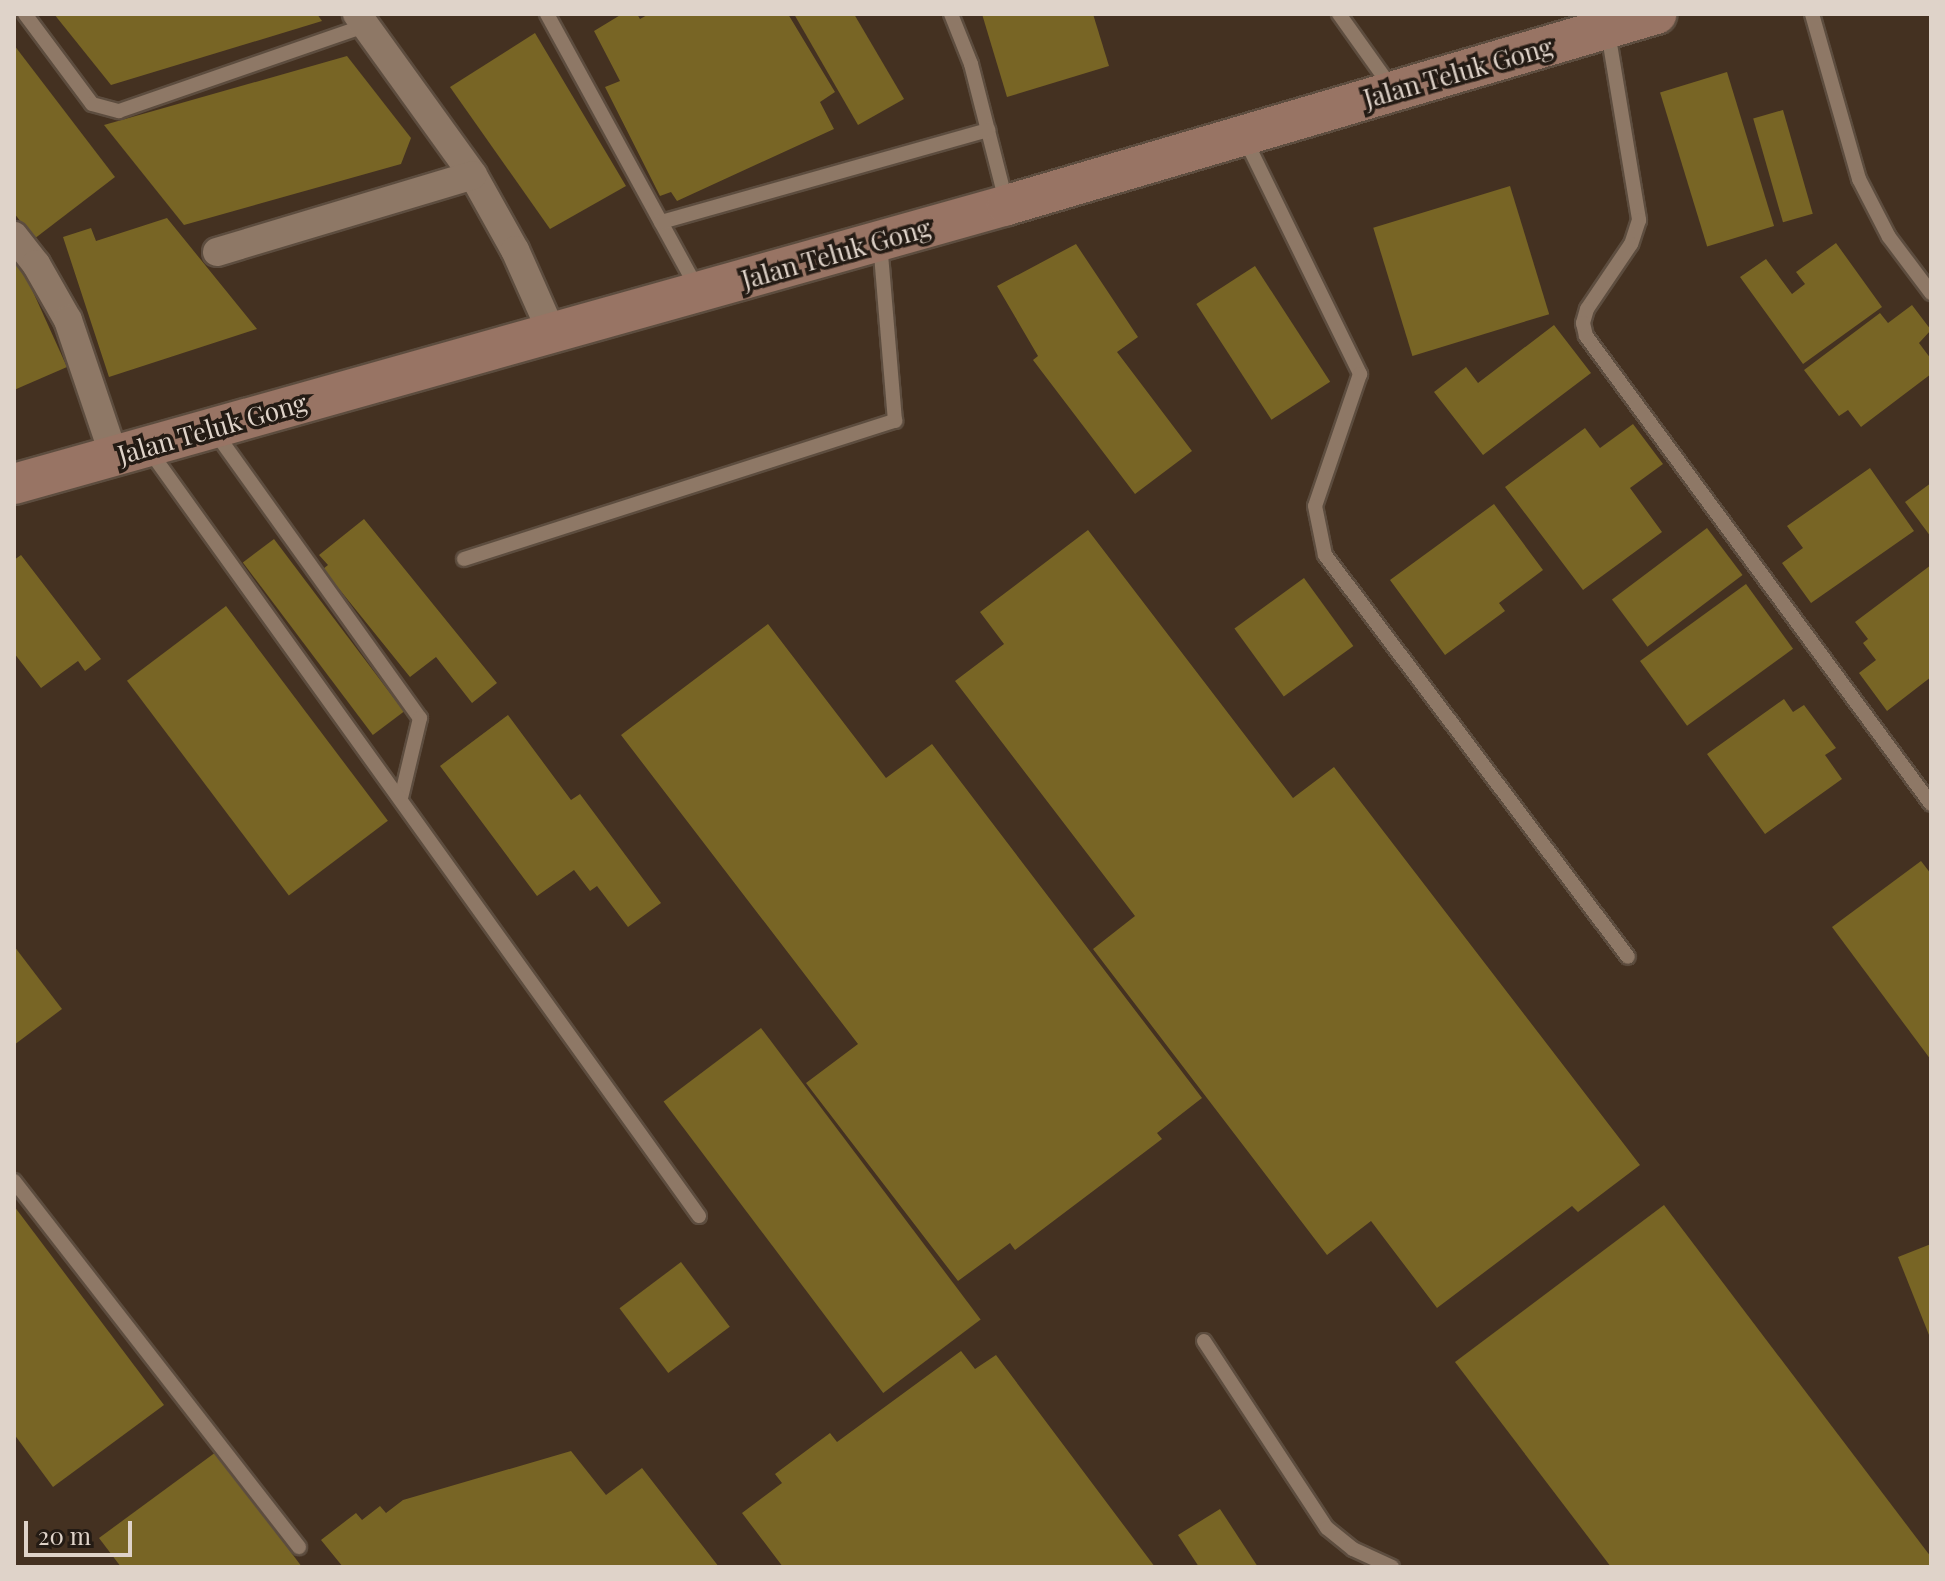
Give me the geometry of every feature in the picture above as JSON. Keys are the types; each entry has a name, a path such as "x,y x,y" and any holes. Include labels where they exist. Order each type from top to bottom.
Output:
{"street":[{"name":"Jalan Teluk Gong","path":"14,484 1007,205 1656,14"},
{"path":"361,20 473,175 515,250 552,333"},
{"path":"217,252 473,175"},
{"path":"14,236 36,264 68,320 130,451"}],"lane":[{"path":"25,14 92,104 119,111 361,20"},
{"path":"547,14 699,292"},
{"path":"951,14 971,64 1007,205"},
{"path":"1339,14 1393,91"},
{"path":"1812,14 1859,179 1889,237 1931,293"},
{"path":"1607,28 1639,220 1631,244 1587,309 1583,323 1586,336 1931,804"},
{"path":"661,222 988,130"},
{"path":"1243,135 1360,374 1315,506 1325,555 1628,957"},
{"path":"464,559 895,421 880,241"},
{"path":"213,428 420,718 401,798"},
{"path":"130,451 401,798 699,1216"},
{"path":"14,1181 299,1547"},
{"path":"1204,1341 1327,1528 1353,1549 1392,1567"}],"building":[{"path":"54,14 317,14 322,21 111,85"},
{"path":"622,14 637,14 640,19 649,14 788,14 835,92 820,102 834,129 677,201 671,192 660,196 605,87 620,81 594,31"},
{"path":"794,14 854,14 904,99 858,125"},
{"path":"982,14 1093,14 1109,66 1007,97"},
{"path":"535,33 626,186 550,229 450,87"},
{"path":"14,45 115,177 34,239 14,213"},
{"path":"347,56 411,138 401,164 184,225 104,125"},
{"path":"1727,72 1774,226 1707,246 1660,92"},
{"path":"1783,110 1813,214 1783,222 1753,119"},
{"path":"1510,186 1549,314 1412,356 1373,228"},
{"path":"167,218 257,329 109,377 63,237 91,228 96,241"},
{"path":"1836,243 1882,307 1803,364 1740,277 1766,259 1792,294 1805,284 1796,272"},
{"path":"1076,244 1138,337 1117,352 1192,451 1135,494 1033,360 1038,356 997,286"},
{"path":"20,263 67,367 14,390 14,265"},
{"path":"1255,266 1330,382 1271,420 1196,304"},
{"path":"1912,305 1931,330 1919,343 1931,359 1931,374 1861,427 1848,410 1839,416 1804,370 1880,313 1888,323"},
{"path":"1554,325 1591,373 1483,455 1434,392 1466,367 1478,383"},
{"path":"1633,424 1663,464 1630,488 1662,532 1583,590 1505,487 1585,428 1600,448"},
{"path":"1870,468 1914,531 1811,603 1782,563 1803,548 1787,526"},
{"path":"1931,483 1931,537 1905,502"},
{"path":"1494,504 1543,570 1499,603 1505,611 1445,655 1390,580"},
{"path":"364,519 497,683 472,703 436,657 410,677 323,569 328,565 319,555"},
{"path":"1707,528 1743,575 1647,647 1612,600"},
{"path":"1088,530 1293,798 1334,767 1640,1165 1578,1212 1572,1206 1437,1308 1371,1221 1327,1255 1093,949 1135,916 955,681 1004,644 980,612"},
{"path":"274,539 404,712 373,735 243,562"},
{"path":"21,555 101,659 85,671 78,661 41,688 14,653 14,560"},
{"path":"1931,565 1931,677 1887,711 1859,673 1876,660 1863,643 1868,639 1855,622"},
{"path":"1304,578 1353,646 1284,697 1234,629"},
{"path":"1746,584 1793,649 1687,726 1640,661"},
{"path":"226,606 388,821 289,895 127,681"},
{"path":"768,624 886,778 932,744 1202,1098 1157,1133 1162,1139 1015,1250 1010,1243 958,1281 806,1083 858,1044 621,735"},
{"path":"1784,699 1793,712 1804,705 1836,748 1825,755 1842,779 1765,834 1707,754"},
{"path":"508,715 571,800 580,794 661,903 628,927 597,886 590,891 574,870 537,896 440,766"},
{"path":"1921,861 1931,874 1931,1060 1832,927"},
{"path":"14,946 62,1009 14,1045"},
{"path":"761,1028 981,1320 883,1393 664,1101"},
{"path":"1664,1205 1931,1557 1931,1567 1611,1567 1455,1362"},
{"path":"14,1206 164,1405 53,1487 14,1434"},
{"path":"1931,1244 1931,1340 1898,1257"},
{"path":"681,1262 730,1327 668,1373 620,1308"},
{"path":"961,1351 975,1369 996,1355 1155,1567 783,1567 742,1513 782,1483 775,1474 830,1433 837,1442"},
{"path":"571,1451 606,1495 642,1468 719,1567 343,1567 321,1540 356,1513 362,1520 380,1506 386,1513 403,1500"},
{"path":"216,1452 302,1567 121,1567 99,1538"},
{"path":"1220,1509 1258,1567 1199,1567 1178,1535"}]}
